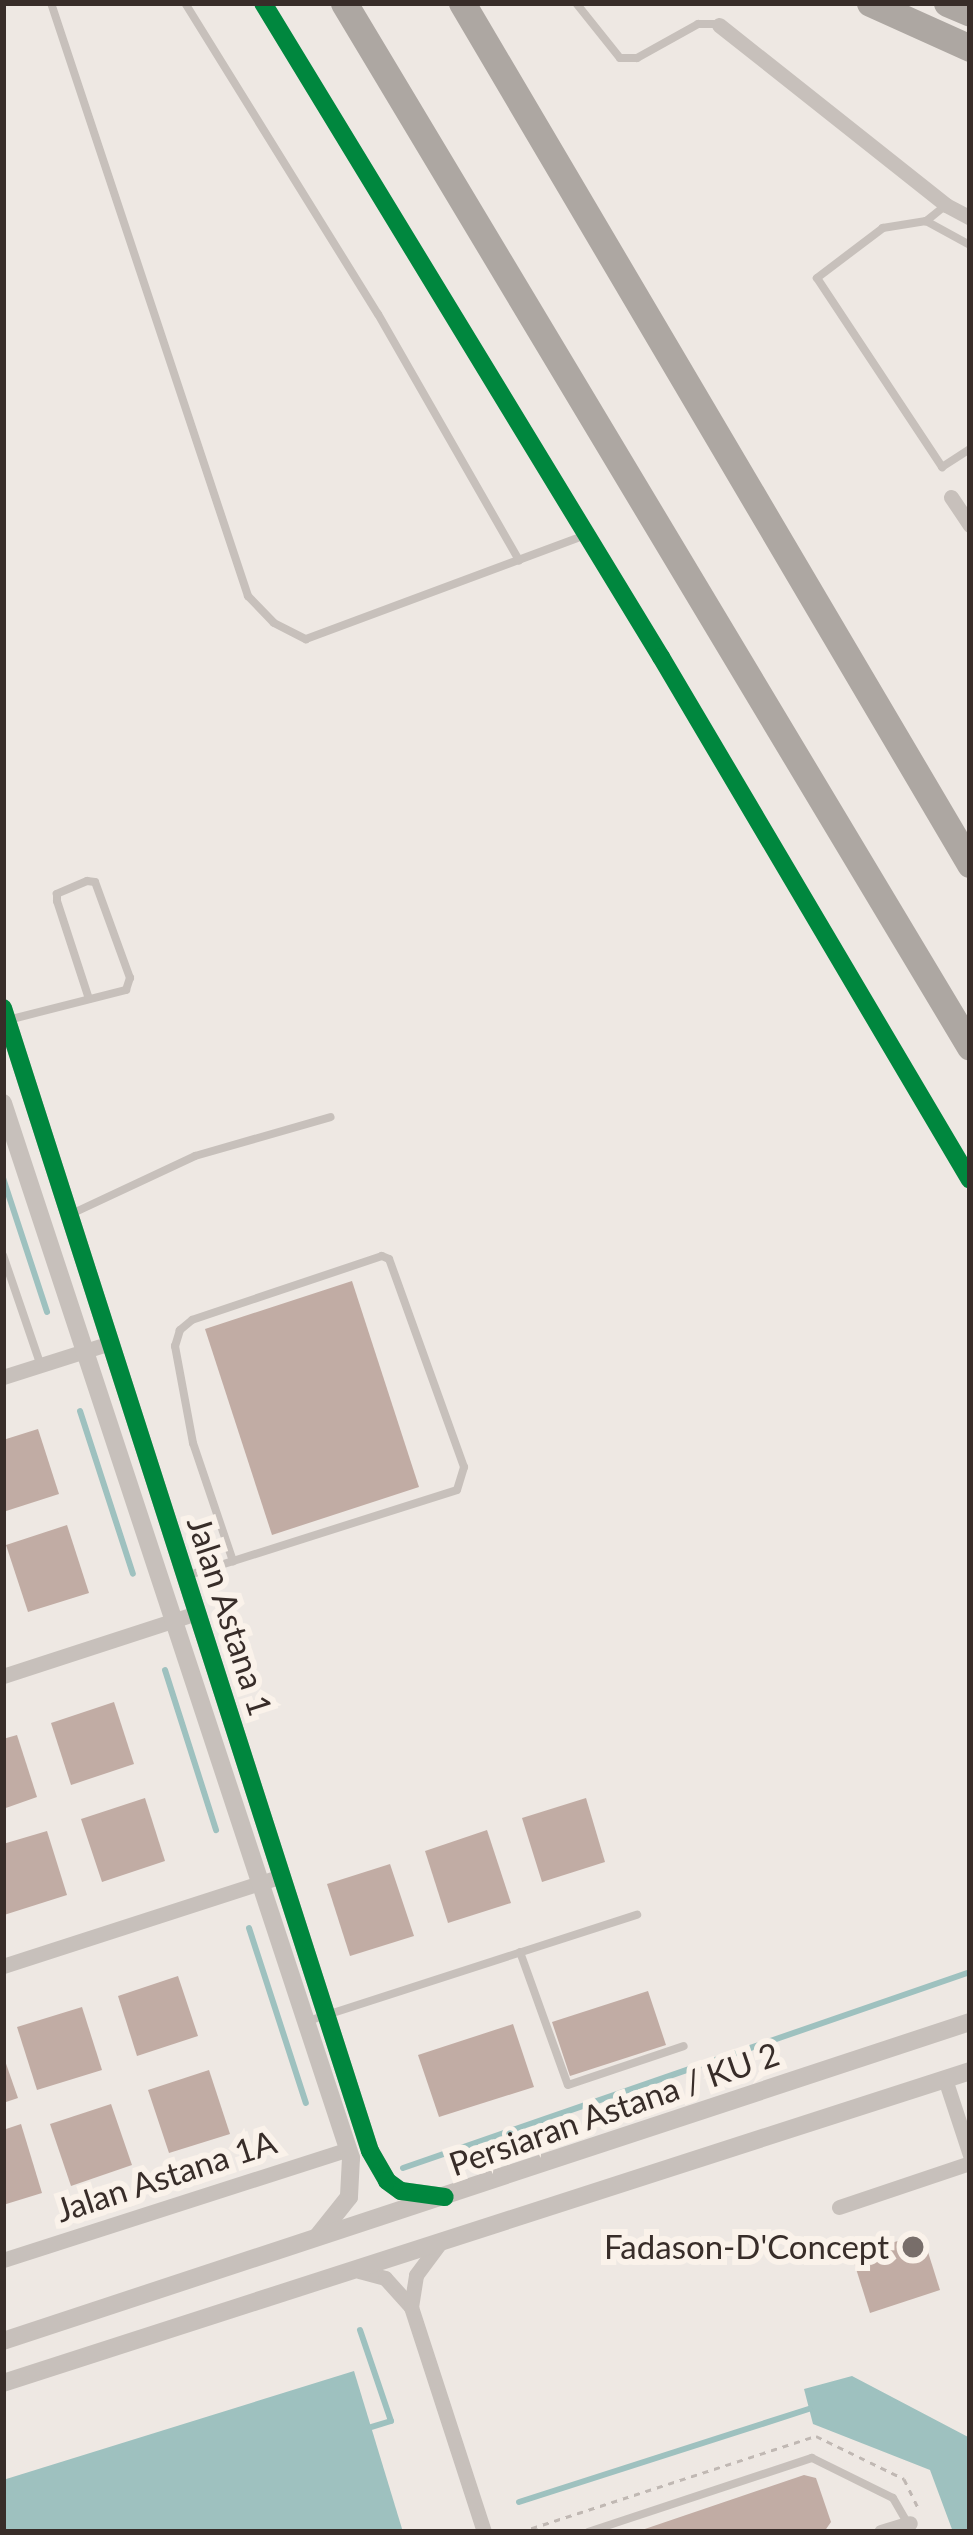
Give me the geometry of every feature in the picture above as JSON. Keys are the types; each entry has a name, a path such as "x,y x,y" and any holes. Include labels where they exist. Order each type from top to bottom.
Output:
{"highway":[{"path":"344,3 970,1047"},
{"path":"462,3 970,864"},
{"path":"870,3 970,48"},
{"path":"947,3 970,13"}],"street":[{"path":"263,3 970,1180"},
{"path":"719,25 946,205 970,218"},
{"path":"951,497 970,525"},
{"name":"Jalan Astana 1","path":"5,1014 379,2170 401,2191 445,2197"},
{"name":"Jalan Astana 1","path":"3,1103 348,2149 349,2197 318,2236"},
{"path":"3,1377 110,1343"},
{"path":"3,1676 197,1613"},
{"path":"3,1966 281,1876"},
{"name":"Persiaran Astana / KU 2","path":"3,2341 970,2022"},
{"name":"Persiaran Astana / KU 2","path":"3,2383 970,2071"},
{"path":"839,2206 970,2159 945,2079"},
{"name":"Jalan Astana 1A","path":"3,2260 348,2149"},
{"path":"443,2238 416,2275 411,2307 484,2532"},
{"path":"332,2274 372,2272 411,2307"},
{"path":"881,2532 911,2527"}],"lane":[{"path":"50,3 248,596 274,623 305,639 586,535"},
{"path":"185,3 378,314 519,560"},
{"path":"576,3 620,58 637,58 698,24 719,25"},
{"path":"946,205 926,221 883,228 817,278 942,467 970,449"},
{"path":"926,221 970,245"},
{"path":"5,1014 88,999 126,990 130,977 95,882 87,881 58,894 56,901 88,999"},
{"path":"69,1215 195,1156 331,1117"},
{"path":"3,1255 40,1365"},
{"path":"185,1576 233,1561 457,1490 464,1467 389,1259 382,1256 192,1320 180,1330 176,1346 193,1443 233,1561"},
{"path":"306,2022 638,1915"},
{"path":"520,1952 568,2085 684,2046"},
{"path":"588,2532 812,2458 893,2498 911,2527"}],"water":[{"path":"354,2371 403,2532 3,2532 3,2480"},
{"path":"852,2376 970,2438 970,2532 953,2532 930,2470 813,2424 804,2389"}],"building":[{"path":"352,1281 419,1487 272,1535 205,1329"},
{"path":"38,1429 59,1494 3,1512 3,1440"},
{"path":"67,1525 89,1593 28,1612 6,1545"},
{"path":"114,1702 134,1764 71,1785 51,1723"},
{"path":"17,1735 37,1797 3,1809 3,1739"},
{"path":"145,1798 165,1861 102,1882 81,1819"},
{"path":"586,1798 605,1862 542,1882 522,1818"},
{"path":"487,1830 511,1903 448,1923 425,1851"},
{"path":"47,1831 67,1895 4,1915 3,1844"},
{"path":"390,1864 414,1936 350,1956 327,1884"},
{"path":"178,1976 198,2036 137,2056 118,1996"},
{"path":"648,1991 666,2045 570,2076 552,2022"},
{"path":"82,2007 102,2070 37,2090 17,2027"},
{"path":"513,2024 534,2087 439,2117 418,2055"},
{"path":"3,2055 18,2098 3,2103"},
{"path":"209,2070 230,2134 169,2153 148,2090"},
{"path":"111,2104 132,2165 71,2186 50,2124"},
{"path":"21,2124 42,2193 3,2205 3,2130"},
{"path":"922,2233 940,2290 870,2313 852,2256"},
{"path":"804,2475 816,2478 831,2522 824,2532 636,2532"}],"waterway":[{"path":"3,1178 47,1312"},
{"path":"80,1411 133,1574"},
{"path":"165,1670 216,1830"},
{"path":"249,1928 306,2103"},
{"path":"403,2168 970,1972"},
{"path":"360,2330 391,2421 371,2427"},
{"path":"519,2502 809,2409"}],"cycle path":[{"path":"263,3 661,657 970,1180"},
{"path":"3,1008 370,2151 387,2181 401,2191 445,2197"}],"place":[{"name":"Fadason-D'Concept","path":"913,2247"}]}
